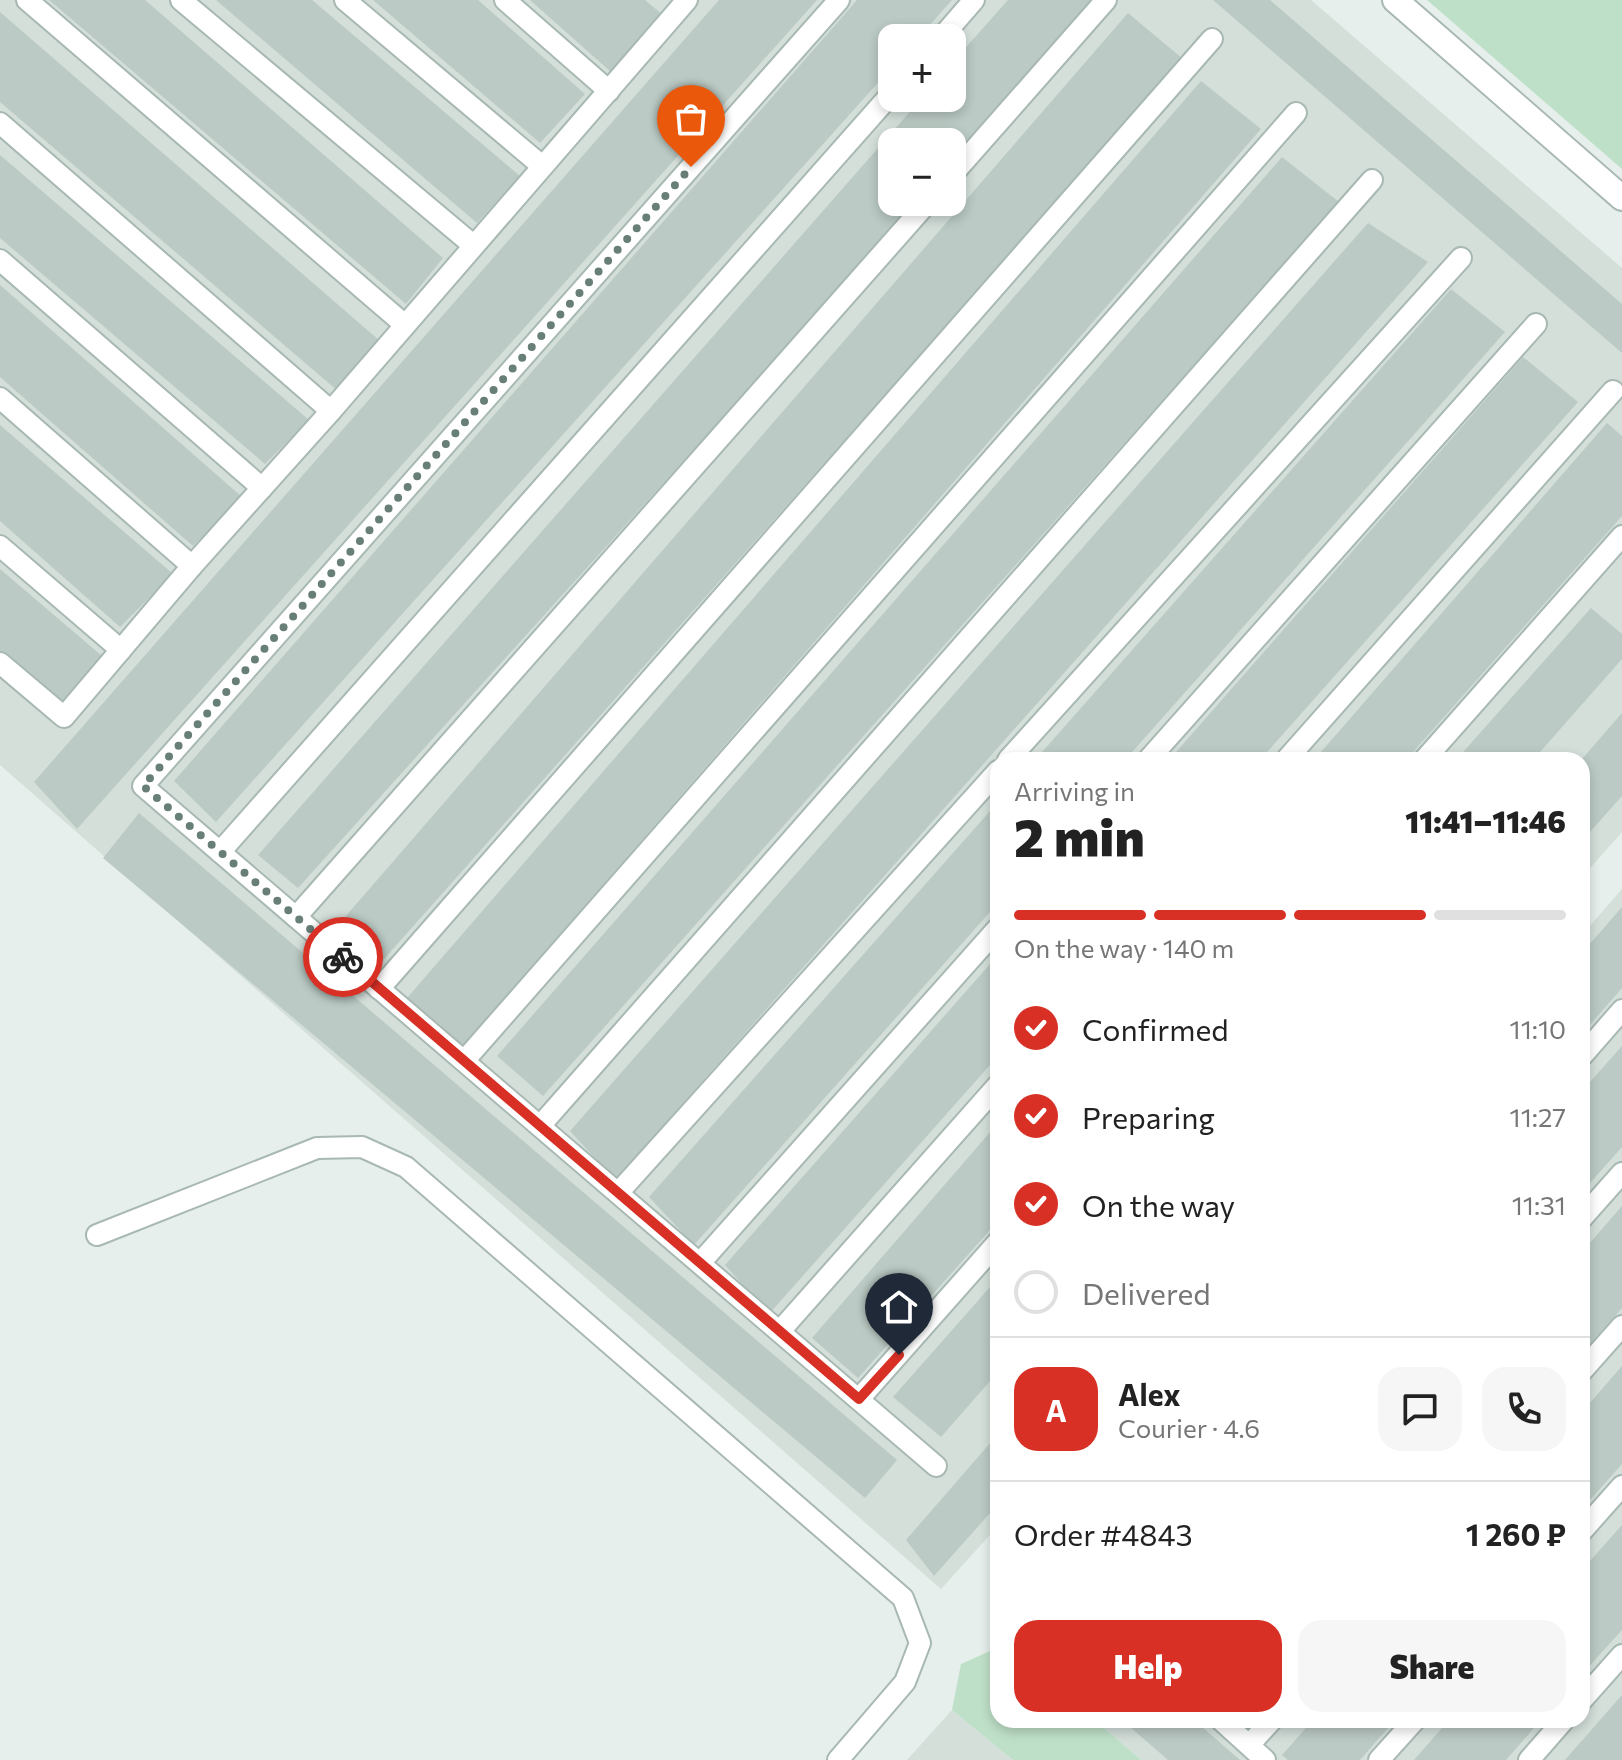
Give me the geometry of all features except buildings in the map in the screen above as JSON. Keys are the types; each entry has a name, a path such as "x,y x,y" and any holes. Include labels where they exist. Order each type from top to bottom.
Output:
{"street":[{"path":"1395,0 1622,198"}],"lane":[{"path":"27,0 405,325"},
{"path":"181,0 473,245"},
{"path":"345,0 542,166"},
{"path":"505,0 609,91"},
{"path":"839,0 143,786 936,1466"},
{"path":"953,24 974,0"},
{"path":"966,159 1106,0"},
{"path":"0,663 64,717 192,566 609,91 678,3"},
{"path":"379,989 1212,39"},
{"path":"220,852 878,109"},
{"path":"464,1061 1296,113"},
{"path":"0,123 331,411"},
{"path":"540,1126 1372,180"},
{"path":"296,917 916,216"},
{"path":"1015,752 1461,258"},
{"path":"0,260 262,488"},
{"path":"1155,752 1536,324"},
{"path":"1293,752 1613,391"},
{"path":"0,398 192,566"},
{"path":"1431,752 1622,536"},
{"path":"0,546 121,650"},
{"path":"618,1193 990,780"},
{"path":"700,1263 990,937"},
{"path":"1590,1047 1622,1010"},
{"path":"780,1331 990,1094"},
{"path":"97,1235 317,1148 362,1147 406,1167 903,1598 920,1643 905,1682 838,1760"},
{"path":"1590,1209 1622,1173"},
{"path":"859,1399 990,1251"},
{"path":"1590,1362 1622,1326"},
{"path":"1590,1522 1622,1486"},
{"path":"1590,1691 1622,1655"},
{"path":"1230,1728 1265,1760"},
{"path":"1249,1745 1265,1728"},
{"path":"1379,1760 1408,1728"},
{"path":"1529,1760 1557,1728"}],"shaded area":[{"path":"0,0 1311,0 1622,268 1622,832 1590,868 1590,752 990,752 990,1535 941,1589 0,765"},
{"path":"1622,889 1622,1760 1141,1760 1104,1728 1590,1728 1590,926"},
{"path":"952,1710 1013,1760 907,1760"}],"green space":[{"path":"1427,0 1622,0 1622,169"},
{"path":"990,1651 990,1728 1104,1728 1141,1760 1013,1760 952,1710 961,1664"}],"way so far":[{"path":"343,957 143,786 691,167"}],"route":[{"path":"343,957 859,1399 899,1355"}]}
